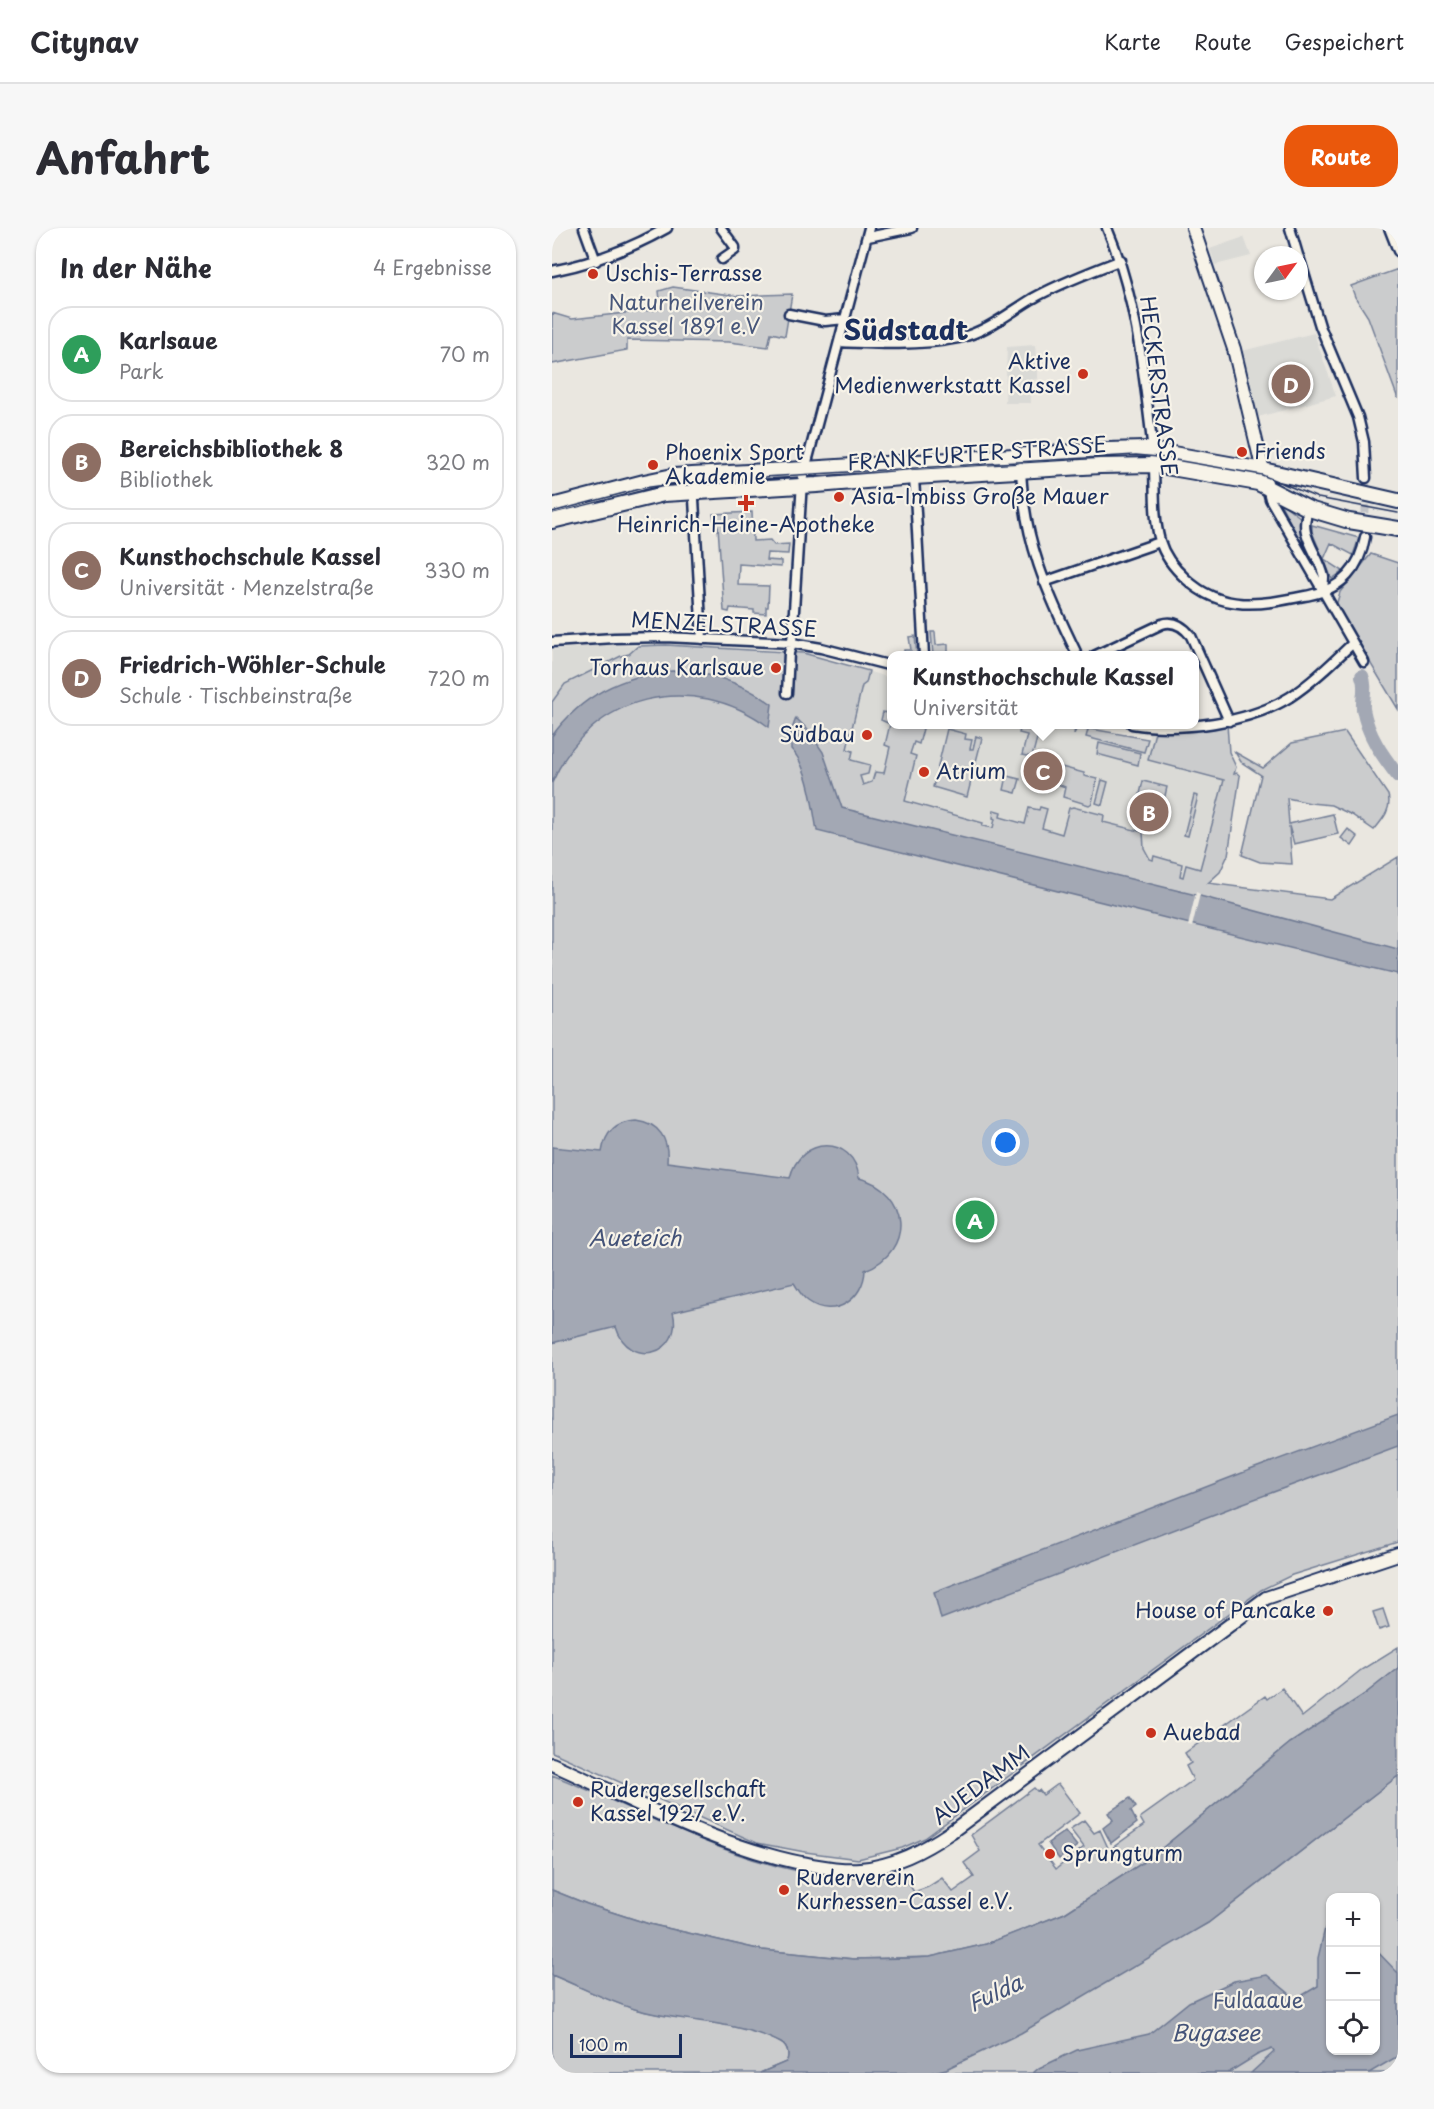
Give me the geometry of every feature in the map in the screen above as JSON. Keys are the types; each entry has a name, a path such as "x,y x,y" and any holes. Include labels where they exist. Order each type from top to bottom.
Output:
{"main road":[{"name":"FRANKFURTER STRASSE","path":"552,506 673,476 806,470 1107,450 1153,458 1246,480 1267,487 1310,509 1349,521 1398,529"},
{"name":"FRANKFURTER STRASSE","path":"552,521 646,498 694,492 1021,472 1100,466 1153,458 1236,465 1398,501"}],"street":[{"path":"584,228 596,261"},
{"path":"552,271 596,261 636,246 667,228"},
{"path":"721,228 735,247 735,250 722,259"},
{"path":"787,693 802,486 868,232 912,228"},
{"name":"HECKERSTRASSE","path":"1107,228 1121,260 1135,322 1153,458 1153,485 1160,542 1170,560 1186,579 1207,594 1223,601 1244,605 1323,592"},
{"path":"1193,228 1234,348 1270,499 1364,662"},
{"path":"1290,228 1296,246"},
{"path":"1389,228 1398,250"},
{"path":"839,342 896,345 959,338 982,329 1065,282 1121,260"},
{"path":"1308,286 1320,326 1358,417 1364,442 1366,478"},
{"path":"789,314 825,321 845,319"},
{"path":"1236,465 1249,455 1255,440"},
{"path":"1020,455 1026,524 1035,557 1076,651"},
{"path":"695,475 702,639"},
{"path":"914,477 924,651"},
{"path":"1310,509 1305,518 1305,532 1324,578 1323,592"},
{"path":"1323,592 1332,589 1348,575 1363,551 1365,537"},
{"path":"1044,582 1160,542"},
{"path":"1105,651 1169,621 1185,628 1198,651"},
{"name":"MENZELSTRASSE","path":"552,642 614,638 792,643 887,665"},
{"path":"1199,724 1229,721 1289,698 1353,643"},
{"path":"1199,654 1229,721"},
{"name":"AUEDAMM","path":"552,1764 689,1826 750,1850 828,1868 858,1869 887,1864 928,1848 951,1832 1266,1598 1398,1554"}],"shaded area":[{"path":"1244,237 1251,256 1215,265 1210,249"},
{"path":"1314,333 1336,396 1258,417 1242,351"},
{"path":"1035,345 1038,379 1030,380 1031,403 1005,403 1007,347"},
{"path":"604,645 638,646 627,656 552,703 552,650"},
{"path":"803,653 887,677 887,729 1092,729 1148,739 1149,732 1199,729 1227,724 1229,752 1236,767 1216,874 1207,883 982,826 858,791 800,695"}],"green space":[{"path":"1398,269 1398,399 1368,317 1351,286"},
{"name":"Naturheilverein Kassel 1891 e.V","path":"673,287 738,296 792,294 785,336 771,333 768,347 729,342 627,340 627,350 552,364 552,313 572,319 661,309 659,291"},
{"path":"1279,501 1301,518 1301,527 1316,571"},
{"path":"752,512 753,541 770,540 774,545 789,544 788,554 767,553 766,560 781,561 781,567 739,564 738,585 769,586 766,614 754,613 754,610 730,608 729,612 724,611 718,527 715,526 713,514"},
{"path":"1312,525 1359,538 1353,555 1331,543 1324,559 1343,571 1332,579 1312,532"},
{"path":"1371,554 1398,563 1398,709 1336,606 1340,592"},
{"path":"931,632 935,632 936,645 948,644 948,651 933,651"},
{"path":"915,636 917,651 904,651 911,650 909,637"},
{"path":"666,645 803,653 869,671 866,683 862,686 847,749 853,751 851,760 870,765 868,774 860,776 863,785 872,782 875,772 884,773 890,747 885,745 889,729 923,729 919,744 914,742 910,754 916,756 905,801 983,823 982,826 993,828 994,810 1001,812 1000,817 1025,824 1029,808 1039,810 1040,807 1047,809 1042,828 1062,834 1069,808 1104,815 1103,822 1143,832 1144,848 1150,859 1153,860 1154,856 1182,864 1180,876 1183,877 1186,865 1200,869 1224,780 1148,760 1155,732 1199,729 1227,724 1229,752 1236,767 1234,774 1237,773 1240,776 1228,855 1220,872 1208,883 1330,899 1398,857 1398,1542 1292,1575 1261,1590 925,1838 902,1848 858,1859 757,1843 552,1752 552,702 565,684 629,654 638,646"},
{"path":"883,712 887,713 887,723 881,720"},
{"path":"947,729 966,734 965,739 972,740 970,749 973,749 976,736 982,738 967,797 933,787"},
{"path":"1020,729 1039,731 1032,757 1022,755 1027,735 1019,733"},
{"path":"1082,729 1148,739 1144,752 1086,737 1088,730"},
{"path":"1345,732 1388,795 1388,809 1374,830 1352,815 1331,805 1287,798 1289,824 1333,814 1338,834 1294,844 1289,826 1292,864 1260,862 1242,855 1261,775 1241,762 1235,752 1263,768 1292,743"},
{"path":"1099,743 1140,753 1138,765 1097,754"},
{"path":"1054,765 1097,779 1092,803 1089,805 1063,797 1065,787 1050,781"},
{"path":"1007,776 1020,779 1016,793 1004,790"},
{"path":"1102,780 1108,782 1102,805 1096,803"},
{"path":"1143,781 1167,787 1164,800 1140,794"},
{"path":"1194,795 1198,796 1188,836 1184,835"},
{"path":"1348,829 1358,837 1352,846 1341,838"},
{"path":"1383,1609 1389,1627 1379,1630 1373,1612"},
{"path":"1398,1647 1398,1668 1365,1694 1290,1743 1150,1858 1065,1913 987,1944 930,1957 854,1959 762,1950 649,1924 552,1890 552,1775 731,1852 768,1864 805,1873 844,1878 903,1875 914,1892 942,1878 953,1892 974,1877 964,1863 980,1851 971,1835 1034,1788 1043,1795 1058,1784 1080,1813 1038,1845 1056,1869 1084,1847 1070,1829 1084,1820 1094,1833 1100,1830 1109,1850 1144,1825 1140,1818 1193,1780 1186,1766 1191,1763 1185,1753 1265,1696 1267,1699 1282,1688 1302,1717 1361,1670"},
{"name":"Fuldaaue","path":"1398,1776 1398,2073 930,2073 946,2069 1208,1923"},
{"path":"552,1975 627,2007 655,2014 730,2026 765,2036 785,2047 788,2052 787,2060 760,2073 552,2073"}],"water":[{"path":"672,671 699,673 724,679 760,696 772,704 769,727 739,709 708,699 677,696 646,700 617,711 591,728 569,752 552,783 552,736 563,722 604,690 637,677"},
{"path":"796,718 823,752 842,808 1200,896 1398,949 1398,974 817,831 806,776 797,756 791,749 791,732"},
{"name":"Aueteich","path":"636,1120 651,1125 661,1134 666,1147 667,1162 790,1178 795,1164 804,1154 814,1148 826,1146 837,1148 847,1154 855,1164 859,1178 876,1185 888,1195 896,1207 900,1221 899,1236 892,1249 881,1261 865,1270 859,1290 853,1298 837,1307 818,1306 808,1301 794,1283 673,1312 674,1327 671,1339 654,1352 632,1349 623,1340 616,1327 552,1343 552,1147 602,1152 606,1139 613,1129 623,1123"},
{"path":"1398,1415 1398,1446 941,1619 934,1592"},
{"name":"Fulda","path":"1398,1668 1398,1776 1208,1923 1021,2033 946,2069 930,2073 760,2073 786,2062 788,2052 781,2043 747,2030 627,2007 552,1975 552,1890 649,1924 762,1950 854,1959 912,1958 930,1957 986,1944 1065,1913 1150,1858 1290,1743 1365,1694"},
{"path":"1130,1798 1136,1807 1131,1811 1137,1823 1111,1843 1103,1828 1113,1820 1108,1813"},
{"path":"1065,1831 1077,1846 1059,1859 1048,1843"},
{"name":"Bugasee","path":"1325,1928 1326,2055 1380,2055 1380,1954 1398,1973 1398,2056 1369,2073 1251,2073 1274,2052 1272,2049 1257,2055 1228,2073 1033,2073 1077,2050 1149,2034 1189,2002 1234,1981 1267,1975 1296,1999 1318,1986 1318,1958"}],"pier":[{"path":"1196,892 1200,894 1192,927 1188,926"}],"waterway":[{"path":"1362,676 1363,709 1368,728 1381,753 1398,776"}],"tunnel":[{"path":"1365,537 1366,478"}],"tram line":[{"path":"552,512 643,488 695,481 1136,455 1262,475 1318,498 1398,513"}],"place":[{"name":"Uschis-Terrasse","path":"593,274"},
{"name":"Aktive Medienwerkstatt Kassel","path":"1083,374"},
{"name":"Friedrich-Wöhler-Schule","path":"1291,384"},
{"name":"Friends","path":"1242,452"},
{"name":"Phoenix Sport Akademie","path":"653,465"},
{"name":"Asia-Imbiss Große Mauer","path":"839,497"},
{"name":"Heinrich-Heine-Apotheke","path":"746,503"},
{"name":"Torhaus Karlsaue","path":"776,668"},
{"name":"Südbau","path":"867,735"},
{"name":"Kunsthochschule Kassel","path":"1043,771"},
{"name":"Atrium","path":"924,772"},
{"name":"Bereichsbibliothek 8","path":"1149,812"},
{"name":"Karlsaue","path":"975,1220"},
{"name":"House of Pancake","path":"1328,1611"},
{"name":"Auebad","path":"1151,1733"},
{"name":"Rudergesellschaft Kassel 1927 e.V.","path":"578,1802"},
{"name":"Sprungturm","path":"1050,1854"},
{"name":"Ruderverein Kurhessen-Cassel e.V.","path":"784,1890"}],"district":[{"name":"Südstadt","path":"906,331"}]}
